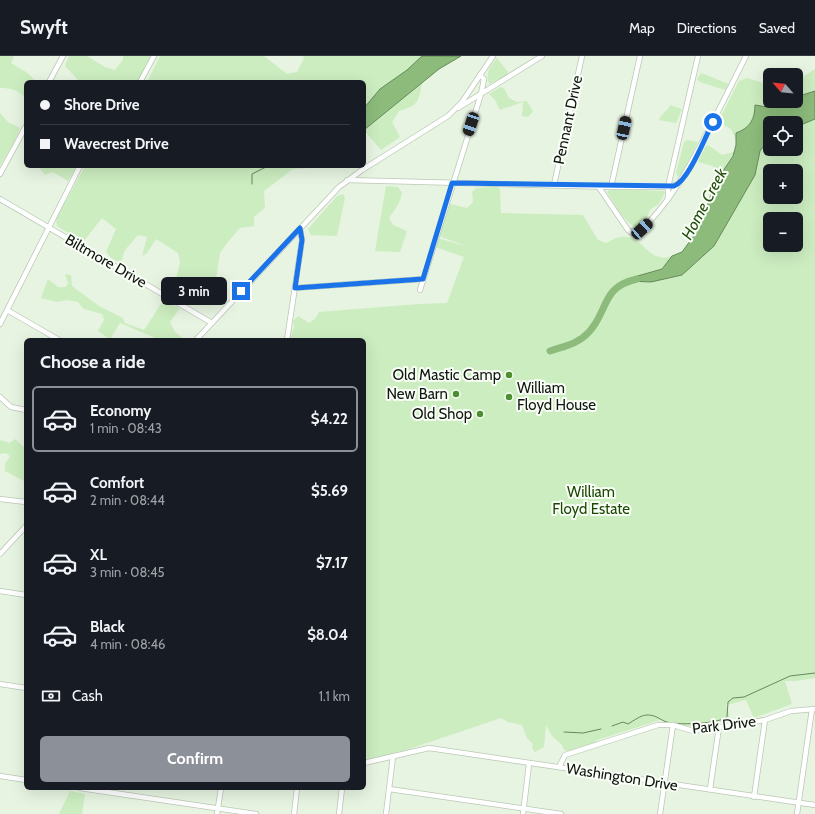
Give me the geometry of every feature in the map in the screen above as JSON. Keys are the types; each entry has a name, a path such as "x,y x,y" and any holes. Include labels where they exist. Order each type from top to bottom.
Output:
{"street":[{"path":"50,80 63,56"},
{"path":"141,80 154,56"},
{"path":"366,168 448,116 456,108 493,56"},
{"path":"456,108 542,56"},
{"name":"Pennant Drive","path":"554,185 582,56"},
{"path":"611,187 640,56"},
{"path":"668,199 668,187 698,56"},
{"path":"598,186 628,230 634,234 637,234 649,223 679,184 746,56"},
{"path":"420,290 452,183 481,94 484,79 480,75"},
{"path":"0,174 24,130"},
{"path":"0,324 79,168"},
{"path":"198,338 300,228 347,180 366,168"},
{"path":"347,180 611,187 668,187 679,184"},
{"name":"Biltmore Drive","path":"0,199 212,323"},
{"path":"287,338 302,240 300,228"},
{"path":"295,288 423,279"},
{"path":"7,310 56,338"},
{"path":"0,397 11,407 24,410"},
{"path":"0,499 24,502"},
{"path":"0,554 24,528"},
{"path":"0,591 24,595"},
{"path":"0,684 24,688"},
{"path":"797,814 814,709"},
{"name":"Park Drive","path":"559,767 565,755 650,727 673,726 693,731 765,720 785,712 814,709"},
{"path":"754,797 765,720"},
{"path":"660,814 673,726"},
{"path":"710,789 719,727"},
{"name":"Washington Drive","path":"393,756 429,748 529,764 559,767 665,784 710,789 754,797 815,805"},
{"path":"366,763 393,756 386,814"},
{"path":"523,811 529,764"},
{"path":"0,776 24,780"},
{"path":"389,789 523,811 561,814"},
{"path":"92,790 218,811 256,814"},
{"path":"218,811 221,790"},
{"path":"294,814 298,790"},
{"path":"339,814 342,790"}],"green space":[{"path":"0,56 14,56 11,63 26,72 35,80 24,80 24,97 15,90 0,88"},
{"path":"69,56 87,56 105,67 115,70 123,60 123,56 151,56 139,80 78,80 65,66"},
{"path":"160,56 264,56 287,74 297,72 304,58 303,56 422,56 407,70 380,89 366,106 366,80 148,80"},
{"path":"497,58 508,72 507,75 489,84 488,73 492,64"},
{"path":"815,69 815,91 803,95 803,77"},
{"path":"701,73 729,84 725,90 700,82 697,79"},
{"path":"747,78 763,83 763,107 755,111 749,125 736,133 736,140 731,129 718,122 739,81"},
{"path":"422,83 420,94 414,105 399,111 392,122 400,137 381,150 366,132 366,128"},
{"path":"500,87 504,88 509,98 517,102 527,101 533,111 528,117 522,116 523,102 500,110 495,100 489,94"},
{"path":"670,105 682,109 676,123 659,120"},
{"path":"0,113 8,122 20,128 13,144 0,166"},
{"name":"William Floyd Estate","path":"815,114 815,678 785,681 792,704 754,718 746,700 726,705 731,721 691,727 660,720 597,740 595,743 569,751 564,750 562,745 552,736 546,725 544,747 535,752 532,748 533,744 527,738 522,725 508,722 501,718 403,751 366,760 366,338 291,338 294,327 293,321 298,316 309,323 315,319 319,312 447,303 464,257 435,247 438,238 468,247 439,236 450,204 467,208 473,202 472,192 476,188 497,187 500,189 501,213 583,215 598,240 606,243 618,237 628,237 635,240 657,256 664,258 672,256 662,269 634,277 629,281 642,281 668,272 763,142 763,156 803,156 803,120"},
{"path":"687,140 698,142 682,174 678,177 676,173 684,142"},
{"path":"708,145 722,155 734,152 719,177 717,169 710,165 698,162 705,147"},
{"path":"40,168 76,168 68,181 53,172 45,175"},
{"path":"84,168 310,168 293,169 264,191 265,208 254,217 254,226 240,228 228,242 220,253 216,279 206,296 192,305 173,292 180,262 178,253 156,239 147,253 142,256 147,237 138,235 125,250 121,262 112,259 106,252 116,229 102,218 83,242 57,226 57,217"},
{"path":"386,186 398,187 402,193 399,203 389,218 393,225 407,231 400,252 375,251"},
{"path":"611,189 664,191 665,193 658,205 649,211 646,222 638,228 628,222 620,213 607,192"},
{"path":"343,194 345,198 337,236 311,235 308,229 337,196"},
{"path":"65,274 71,275 72,286 99,306 123,318 125,323 144,330 163,301 180,308 170,322 175,332 182,338 155,338 120,323 111,338 108,338 98,331 104,320 102,314 84,309 78,302 67,300 57,302 41,298 48,279 58,287 66,287 68,283"},
{"path":"15,439 24,447 24,481 5,471 5,464 10,456 6,453 0,454 0,440 10,443"},
{"path":"70,791 85,794 82,814 59,814"}],"shaded area":[{"path":"422,56 461,56 439,69 366,128 366,106 380,89 407,70"},
{"path":"815,91 815,119 803,124 803,116 763,116 763,147 760,151 755,175 714,246 682,275 651,282 628,281 634,277 662,269 672,256 682,252 693,237 706,210 715,181 733,156 736,145 736,133 748,126 751,122 754,115 755,105 763,106 763,108 803,108 803,95"}],"waterway":[{"path":"252,184 252,174 264,168"},
{"name":"Home Creek","path":"550,351 571,344 585,336 600,316 611,293 625,283 637,279"},
{"path":"612,726 623,722 628,724 645,715 654,716 669,723 696,724 715,721 727,717 728,702 733,698 744,697 790,676 815,673"},
{"path":"564,732 583,733 601,729"}],"place":[{"name":"Old Mastic Camp","path":"509,375"},
{"name":"New Barn","path":"456,394"},
{"name":"William Floyd House","path":"509,397"},
{"name":"Old Shop","path":"480,414"}],"route":[{"path":"241,291 300,228 302,240 295,288 423,279 452,183 611,187 674,186 679,184 686,173 713,122"}]}
